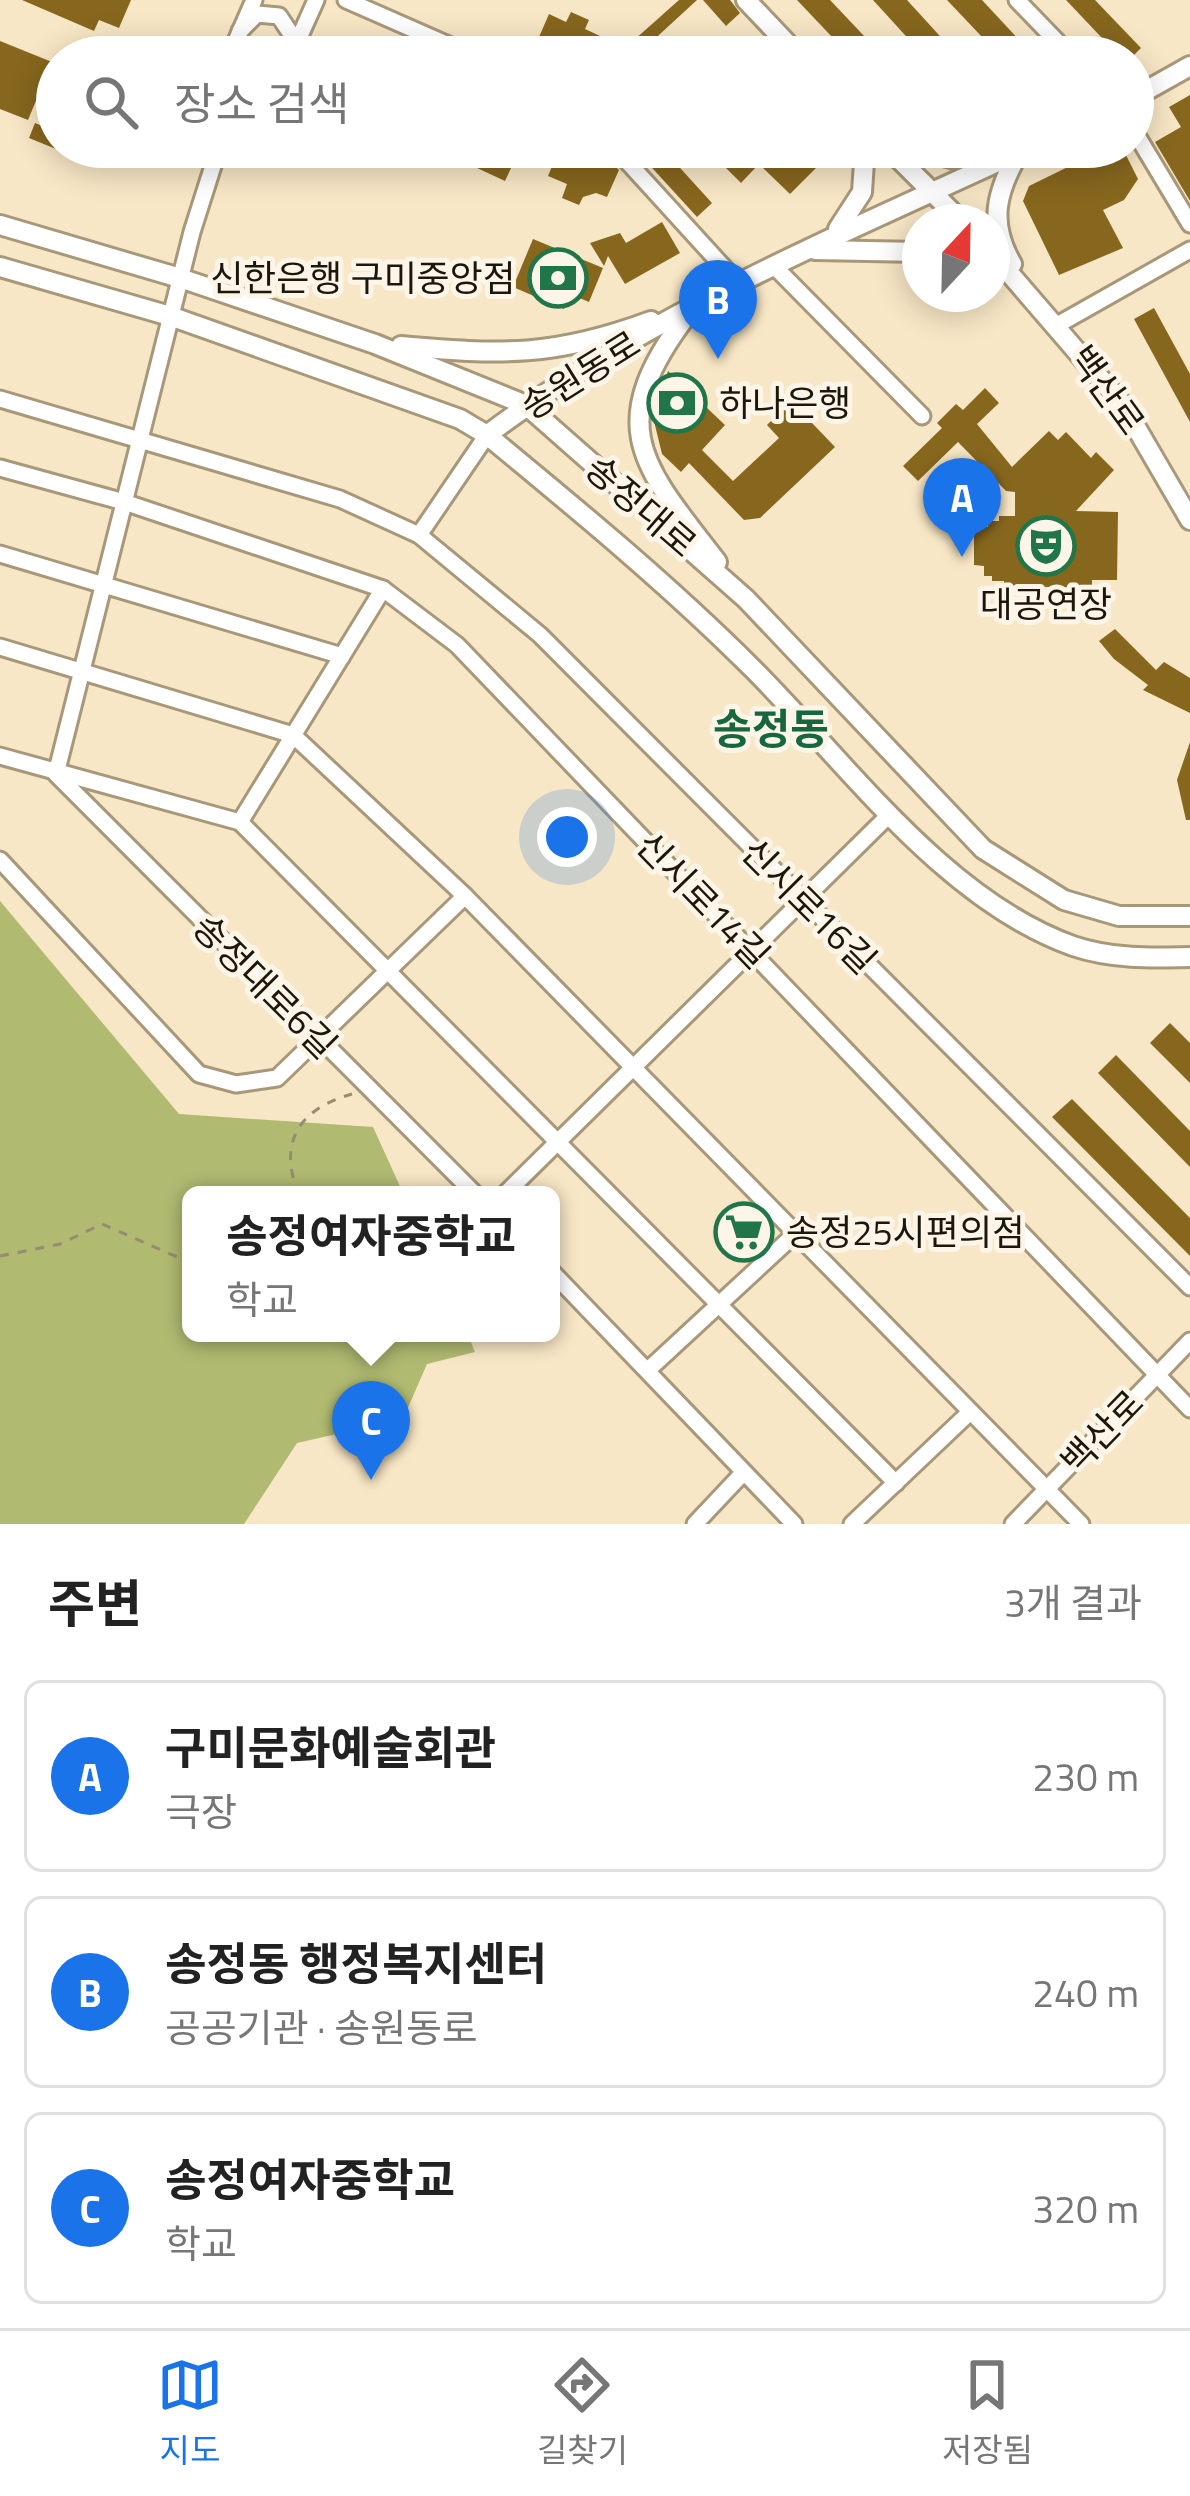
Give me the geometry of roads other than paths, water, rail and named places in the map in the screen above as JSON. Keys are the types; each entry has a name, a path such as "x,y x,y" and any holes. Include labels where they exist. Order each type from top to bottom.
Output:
{"street":[{"path":"238,36 254,0"},
{"path":"301,36 316,0"},
{"path":"346,0 430,36"},
{"path":"746,0 780,36"},
{"path":"1018,0 1052,36"},
{"path":"240,31 257,14 279,16 292,36"},
{"path":"1154,86 1190,66"},
{"path":"1154,164 1190,224"},
{"path":"56,774 180,278 216,168"},
{"path":"633,168 737,282"},
{"path":"804,251 832,234 855,211 866,168"},
{"path":"908,168 945,204"},
{"name":"송원동로","path":"487,434 694,304 985,168"},
{"name":"백산로","path":"1011,168 1003,180 996,220 1010,260 1043,307"},
{"name":"송정대로","path":"0,225 180,278 375,344 526,406 746,599 983,849 1064,900 1119,916 1190,916"},
{"name":"백산로","path":"1059,324 1190,250"},
{"path":"804,251 902,251"},
{"path":"773,265 922,416"},
{"name":"송정대로","path":"0,267 170,316 460,419 487,434 673,592 753,669 889,815 980,892 1049,935 1103,953 1190,957"},
{"name":"백산로","path":"1010,273 1059,324 1123,405 1190,520"},
{"name":"백산로","path":"1010,286 1043,307"},
{"path":"375,344 510,356 608,337 694,304"},
{"path":"694,304 641,384 643,454 662,491 746,599"},
{"name":"신시로16길","path":"0,399 140,436 340,499 419,535 540,635 1190,1288"},
{"path":"419,535 487,434"},
{"name":"신시로14길","path":"0,468 124,502 383,590 457,645 1190,1409"},
{"path":"0,554 104,581 342,656"},
{"path":"383,590 240,822 896,1483"},
{"path":"0,647 82,667 293,735 465,896 1081,1524"},
{"name":"송정대로6길","path":"0,756 240,822"},
{"name":"송정대로6길","path":"56,774 467,1186"},
{"path":"513,1186 889,815"},
{"path":"0,860 199,1074 236,1084 277,1078 465,896"},
{"path":"1152,917 1190,904"},
{"path":"648,1370 795,1234"},
{"path":"560,1280 794,1524"},
{"name":"백산로","path":"1013,1524 1190,1341"},
{"path":"852,1524 969,1413"},
{"path":"695,1524 742,1473"}],"place":[{"name":"신한은행 구미중앙점","path":"558,278"},
{"name":"송정동 행정복지센터","path":"718,359"},
{"name":"하나은행","path":"677,403"},
{"name":"대공연장","path":"1046,546"},
{"name":"구미문화예술회관","path":"962,557"},
{"name":"송정25시편의점","path":"744,1232"},
{"name":"송정여자중학교","path":"371,1480"}],"district":[{"name":"송정동","path":"771,729"}]}
